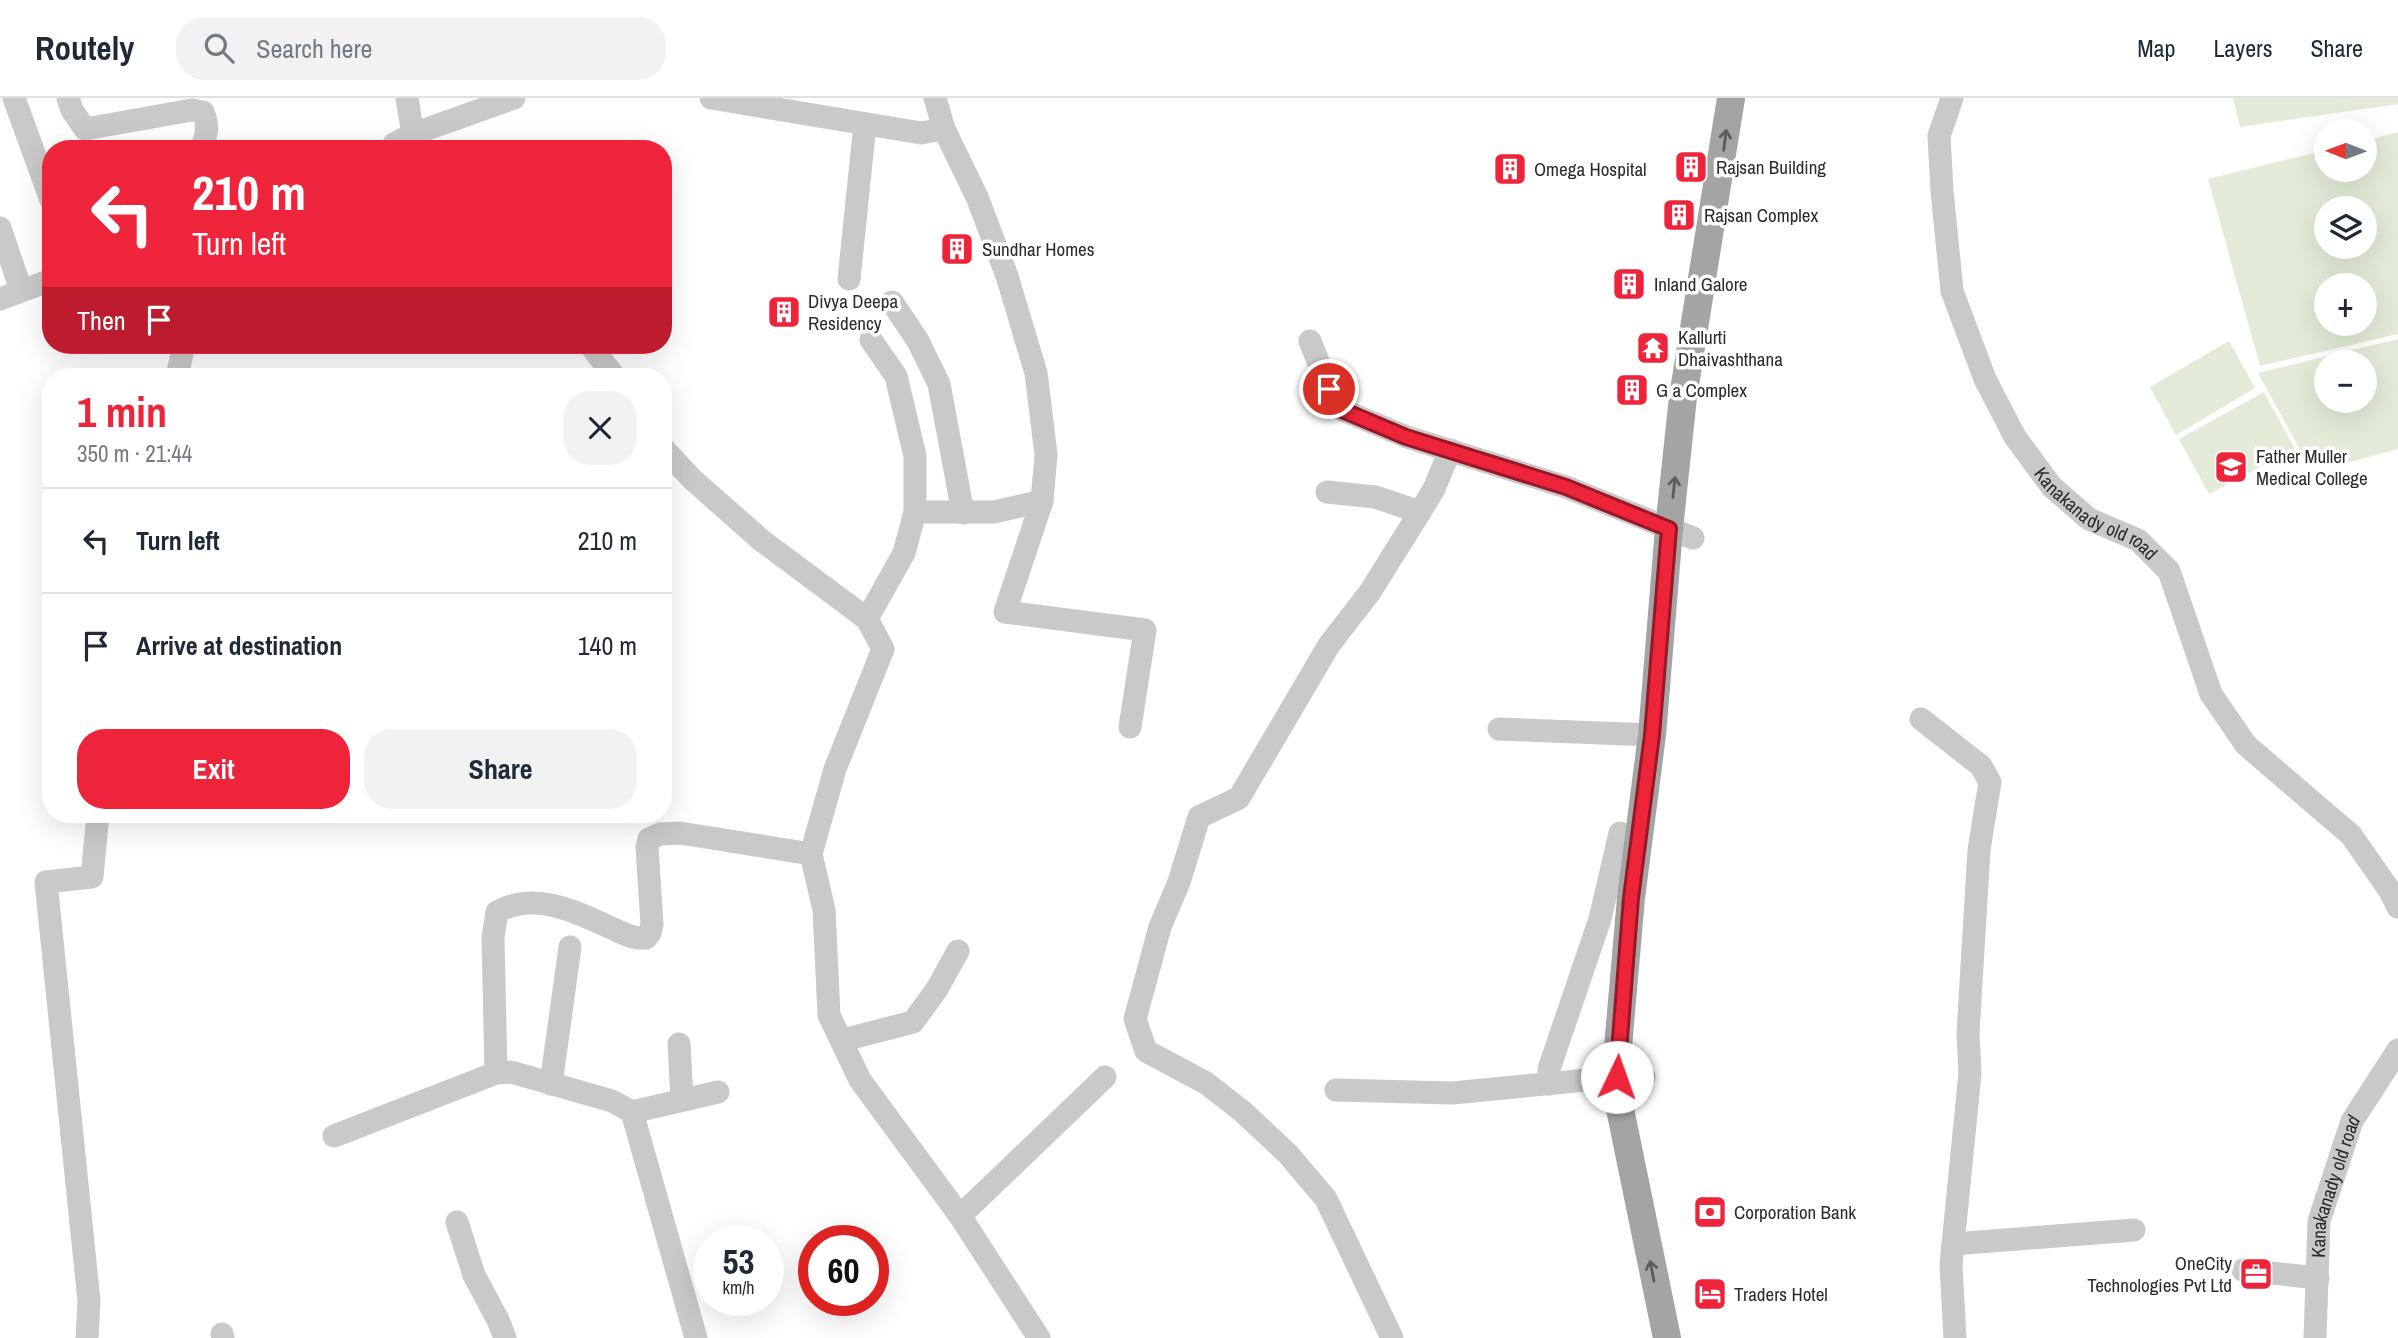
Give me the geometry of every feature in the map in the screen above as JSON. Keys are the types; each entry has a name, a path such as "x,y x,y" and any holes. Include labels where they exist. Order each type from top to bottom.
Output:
{"main road":[{"path":"1667,1338 1620,1109 1630,1077 1631,898 1681,534 1683,397 1731,98"}],"street":[{"path":"15,98 42,174"},
{"path":"68,98 72,110 85,129 199,104 208,122 205,140"},
{"path":"407,98 413,134"},
{"path":"402,140 514,98"},
{"path":"710,98 921,133 944,128"},
{"path":"935,98 944,128 977,197 1003,265 1036,373 1046,455 1042,501 1005,612 1145,629 1130,727"},
{"name":"Kanakanady old road","path":"1952,98 1939,136 1952,291 1986,379 2015,437 2052,487 2089,519 2138,540 2169,571 2211,694 2245,745 2351,835 2398,907"},
{"path":"849,279 865,124"},
{"path":"0,228 21,290"},
{"path":"0,299 42,283"},
{"path":"892,302 918,341 939,384 963,513"},
{"path":"867,619 904,553 915,512 915,456 896,376 871,340"},
{"path":"1310,341 1329,389 1342,410 1406,437 1566,487 1681,534"},
{"path":"597,354 608,368"},
{"path":"1392,1338 1326,1199 1288,1154 1242,1111 1206,1083 1146,1051 1135,1019 1160,927 1179,882 1199,817 1240,797 1329,645 1370,592 1434,489 1450,450"},
{"path":"672,458 692,479 761,540 867,619 883,649 835,769 811,853 824,910 829,1015 860,1080 960,1216 1040,1338"},
{"path":"1327,492 1375,497 1420,512"},
{"path":"915,512 994,512 1042,501"},
{"path":"1921,719 1981,766 1990,782 1979,850 1969,1032 1970,1073 1951,1265 1955,1338"},
{"path":"1499,729 1652,735"},
{"path":"87,1338 89,1301 46,882 92,877 97,823"},
{"path":"496,1073 493,938 497,912 539,902 565,907 631,937 646,938 652,925 647,847 649,839 660,834 680,833 811,853"},
{"path":"1549,1084 1549,1069 1600,919 1620,834"},
{"path":"551,1084 570,947"},
{"path":"843,1040 913,1022 937,989 958,951"},
{"path":"679,1044 682,1100"},
{"name":"Kanakanady old road","path":"2315,1338 2319,1221 2352,1121 2398,1050"},
{"path":"334,1136 496,1073 511,1072 612,1101 632,1112 718,1092"},
{"path":"960,1216 1105,1077"},
{"path":"1336,1090 1452,1093 1630,1077"},
{"path":"632,1112 696,1338"},
{"path":"457,1223 474,1275 505,1338"},
{"path":"1953,1244 2134,1230"},
{"path":"2243,1270 2318,1278"}],"green space":[{"path":"2233,98 2398,98 2398,104 2240,127"},
{"path":"2398,132 2398,334 2329,350 2314,350 2314,353 2260,366 2208,179 2314,153 2314,182 2377,182 2377,138"},
{"path":"2398,339 2398,449 2350,462 2304,457 2258,373 2314,359 2314,413 2377,413 2377,350 2353,350"},
{"path":"2229,341 2255,388 2176,435 2150,387"},
{"path":"2264,392 2295,449 2209,494 2179,439"}],"place":[{"name":"Rajsan Building","path":"1691,167"},
{"name":"Omega Hospital","path":"1510,169"},
{"name":"Rajsan Complex","path":"1679,215"},
{"name":"Sundhar Homes","path":"957,249"},
{"name":"Inland Galore","path":"1629,284"},
{"name":"Divya Deepa Residency","path":"784,312"},
{"name":"Kallurti Dhaivashthana","path":"1653,348"},
{"name":"G a Complex","path":"1632,390"},
{"name":"Father Muller Medical College","path":"2231,467"},
{"name":"Corporation Bank","path":"1710,1212"},
{"name":"OneCity Technologies Pvt Ltd","path":"2256,1274"},
{"name":"Traders Hotel","path":"1710,1294"}],"route":[{"path":"1329,389 1342,410 1406,437 1566,487 1669,529 1652,735 1631,898 1617,1077"}]}
